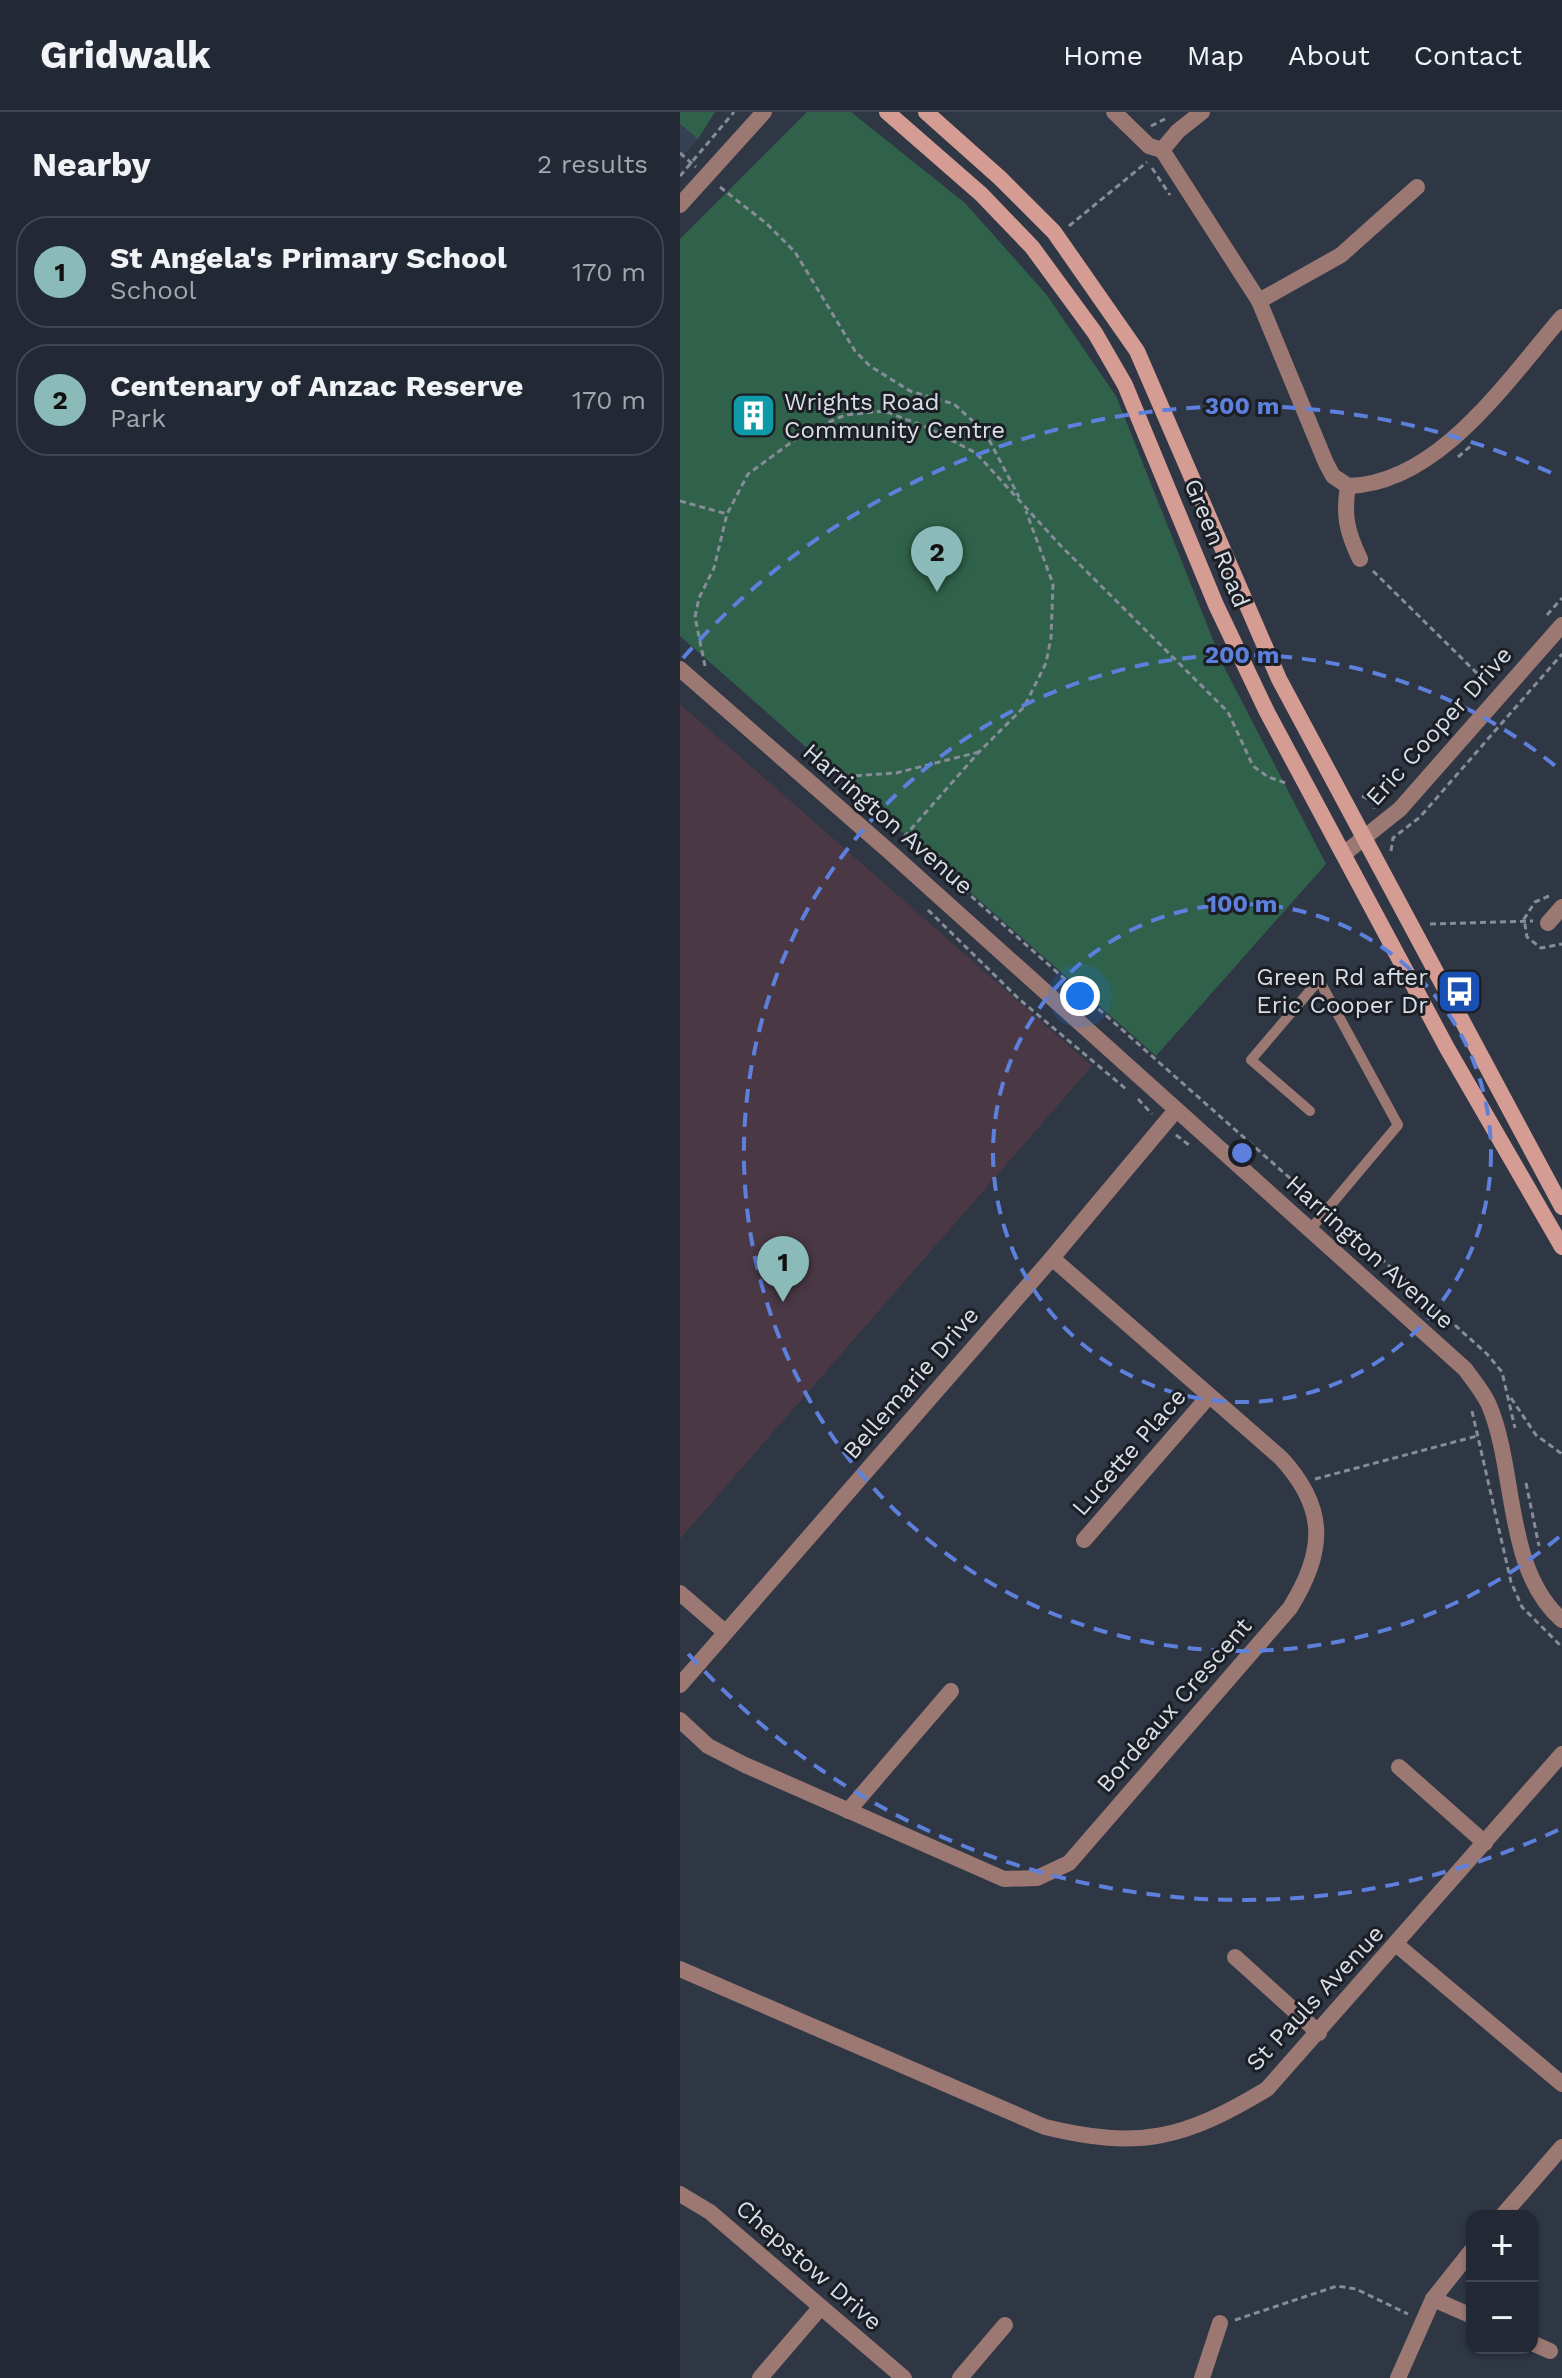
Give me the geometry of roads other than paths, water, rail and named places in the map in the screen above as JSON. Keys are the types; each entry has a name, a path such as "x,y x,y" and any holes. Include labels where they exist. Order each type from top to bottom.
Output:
{"main road":[{"name":"Green Road","path":"887,112 981,194 1032,247 1095,333 1125,385 1216,605 1260,699 1447,1048 1562,1247"},
{"name":"Green Road","path":"926,112 1000,178 1057,236 1120,324 1150,376 1240,596 1279,679 1562,1207"}],"street":[{"path":"680,205 764,112"},
{"path":"1114,112 1156,155 1259,301 1326,463 1333,476 1348,486 1364,486 1423,462 1454,441 1562,317"},
{"path":"1156,155 1178,131 1202,112"},
{"path":"1259,301 1341,255 1417,187"},
{"path":"1348,486 1343,507 1346,530 1360,559"},
{"name":"Eric Cooper Drive","path":"1345,853 1400,809 1562,625"},
{"name":"Harrington Avenue","path":"680,669 891,853 1465,1369 1489,1405 1527,1570 1549,1608 1562,1620"},
{"path":"1548,923 1562,907"},
{"name":"Bellemarie Drive","path":"680,1685 1052,1258 1176,1110"},
{"path":"1052,1258 1209,1396"},
{"name":"Bordeaux Crescent","path":"680,1720 708,1746 1004,1879 1037,1878 1069,1863 1290,1608 1307,1580 1316,1553 1316,1525 1303,1482 1209,1396"},
{"name":"Lucette Place","path":"1084,1540 1209,1396"},
{"path":"680,1593 725,1632"},
{"path":"848,1811 951,1691"},
{"name":"St Pauls Avenue","path":"680,1969 1045,2127 1097,2139 1176,2133 1221,2117 1267,2089 1562,1754"},
{"path":"1399,1767 1485,1843"},
{"path":"1397,1945 1562,2084"},
{"path":"1235,1957 1319,2033"},
{"path":"1507,2210 1562,2147"},
{"name":"Chepstow Drive","path":"680,2194 710,2212 904,2378"},
{"path":"1398,2378 1433,2299 1466,2258"},
{"path":"1433,2299 1466,2313"},
{"path":"760,2378 820,2308"},
{"path":"1202,2378 1220,2323"},
{"path":"960,2378 1005,2325"},
{"path":"1538,2346 1550,2351"}],"lane":[{"path":"1309,1231 1398,1125 1319,980 1251,1060 1310,1111"}],"place":[{"name":"Wrights Road Community Centre","path":"753,416"},
{"name":"Centenary of Anzac Reserve","path":"937,592"},
{"name":"Green Rd after Eric Cooper Dr","path":"1459,991"},
{"name":"St Angela's Primary School","path":"783,1302"}]}
